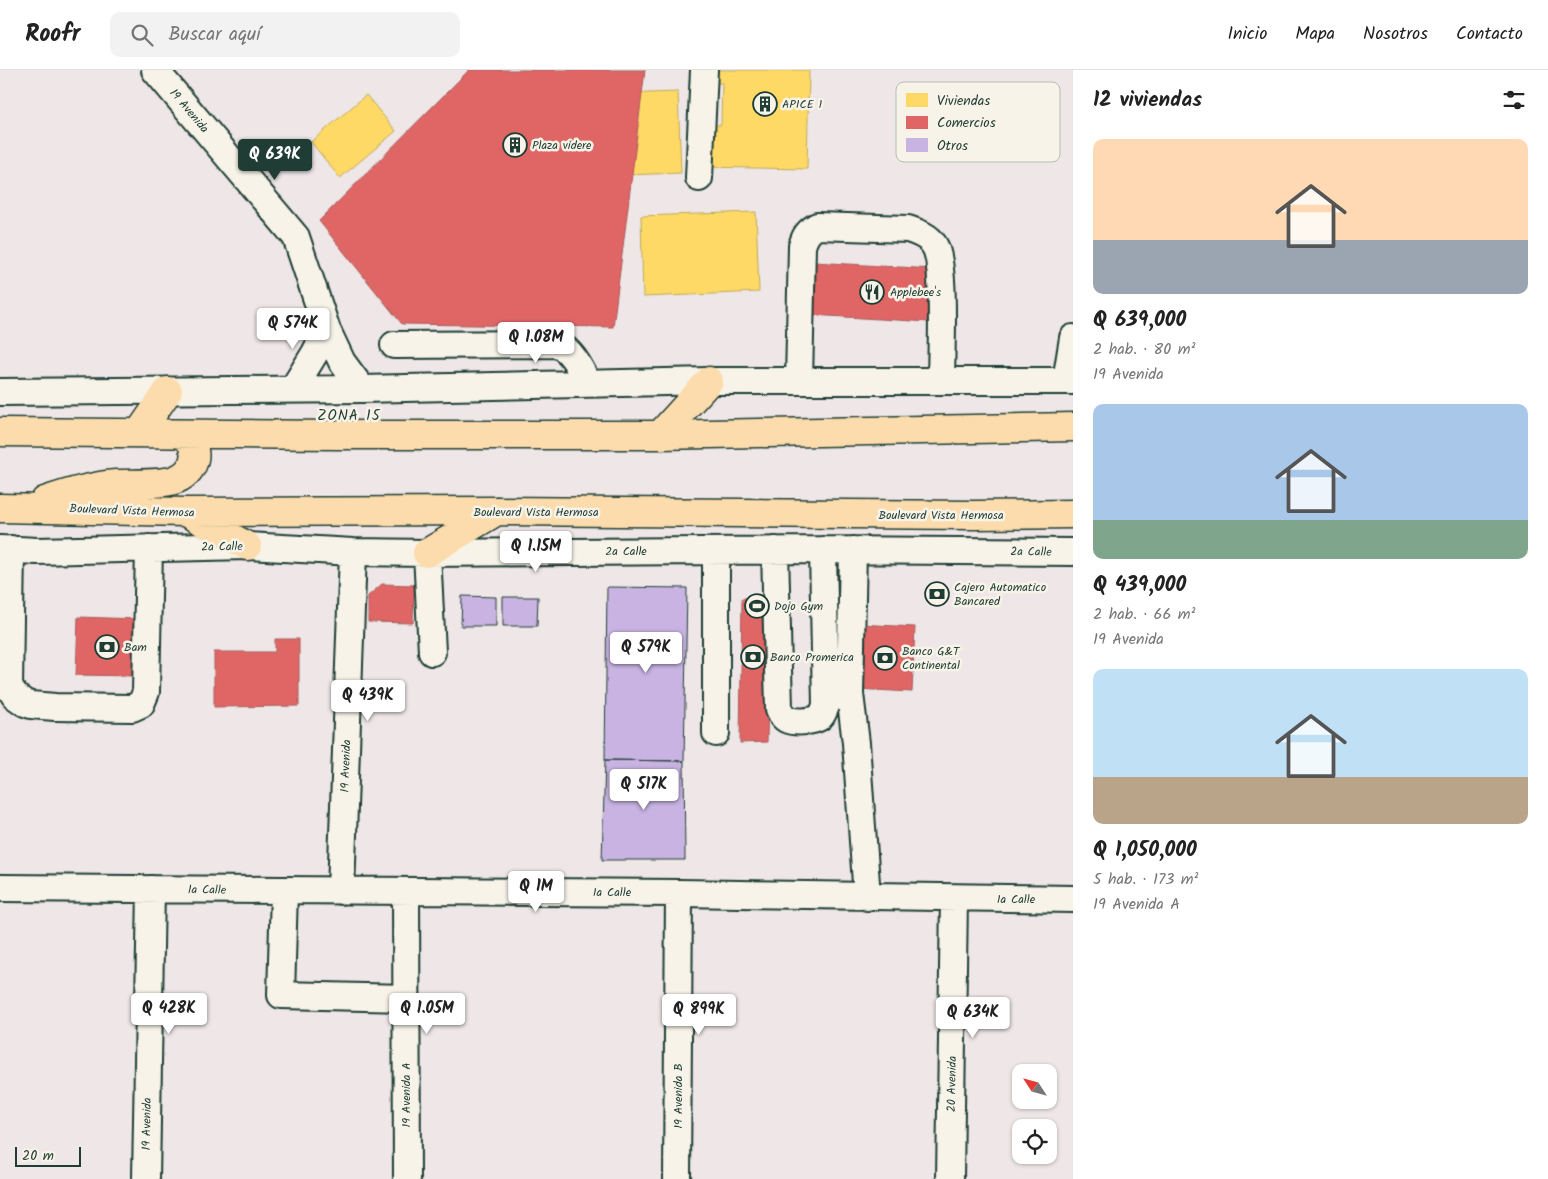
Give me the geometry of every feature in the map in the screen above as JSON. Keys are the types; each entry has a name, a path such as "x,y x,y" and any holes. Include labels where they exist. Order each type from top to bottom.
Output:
{"main road":[{"path":"660,435 709,381"},
{"path":"139,434 168,390"},
{"path":"0,432 660,435 1073,427"},
{"path":"28,508 74,491 113,484 165,481 178,478 189,470 194,464 195,458 194,447 188,437 183,434"},
{"path":"973,515 1026,498 1073,496"},
{"name":"Boulevard Vista Hermosa","path":"0,508 186,512 497,511 973,515 1073,514"},
{"path":"427,552 497,511"},
{"path":"186,512 247,546"}],"street":[{"name":"19 Avenida","path":"155,70 296,237 326,330 342,362 362,389"},
{"path":"699,178 704,70"},
{"path":"799,381 802,246 805,236 817,226 908,228 922,234 934,244 939,257 941,278 941,381"},
{"path":"293,390 326,330"},
{"path":"0,392 362,389 709,381 1070,381 1073,338"},
{"path":"394,345 558,344 571,355 588,383"},
{"name":"2a Calle","path":"5,549 37,551 247,546 353,552 775,550 1073,552"},
{"path":"5,549 9,687 15,696 25,703 47,707 132,708 141,704 146,692 149,548"},
{"path":"775,550 779,710 782,716 795,721 819,718 826,706 823,550"},
{"path":"853,550 850,694 856,743 867,897"},
{"path":"716,551 716,733"},
{"name":"19 Avenida","path":"341,891 353,552"},
{"path":"427,552 432,652"},
{"name":"1a Calle","path":"0,888 679,893 1073,899"},
{"name":"19 Avenida","path":"146,1179 151,889"},
{"path":"284,891 281,995 406,998"},
{"name":"19 Avenida A","path":"406,892 407,1179"},
{"name":"19 Avenida B","path":"677,1179 679,893"},
{"name":"20 Avenida","path":"950,1179 954,898"}],"building: Viviendas":[{"name":"APICE 1","path":"709,70 809,70 807,169 703,167 704,125 721,125 722,83 709,83"},
{"path":"678,92 681,173 566,177 563,96"},
{"path":"366,95 396,131 340,178 311,142"},
{"path":"756,212 759,292 643,297 641,216"}],"building: Comercios":[{"name":"Plaza videre","path":"469,70 645,70 613,327 402,324 319,221"},
{"name":"Applebee's","path":"814,262 933,269 930,322 811,315"},
{"path":"382,584 414,585 413,623 368,622 368,596"},
{"path":"742,598 770,598 767,742 740,743"},
{"name":"Bam","path":"78,617 138,619 136,676 76,675"},
{"name":"Banco G&T Continental","path":"858,624 915,627 912,692 855,689"},
{"path":"275,639 299,639 299,706 214,707 214,652 275,652"}],"building: Otros":[{"path":"607,587 687,588 684,761 605,760"},
{"path":"462,596 496,597 496,626 461,626"},
{"path":"503,597 538,597 537,626 503,626"},
{"path":"605,760 684,761 685,860 602,860"}],"place":[{"name":"APICE 1","path":"765,104"},
{"name":"Plaza videre","path":"515,145"},
{"name":"Applebee's","path":"872,292"},
{"name":"Cajero Automatico Bancared","path":"937,594"},
{"name":"Dojo Gym","path":"757,606"},
{"name":"Bam","path":"107,647"},
{"name":"Banco Promerica","path":"753,657"},
{"name":"Banco G&T Continental","path":"885,658"}],"district":[{"name":"ZONA 15","path":"349,416"}]}
